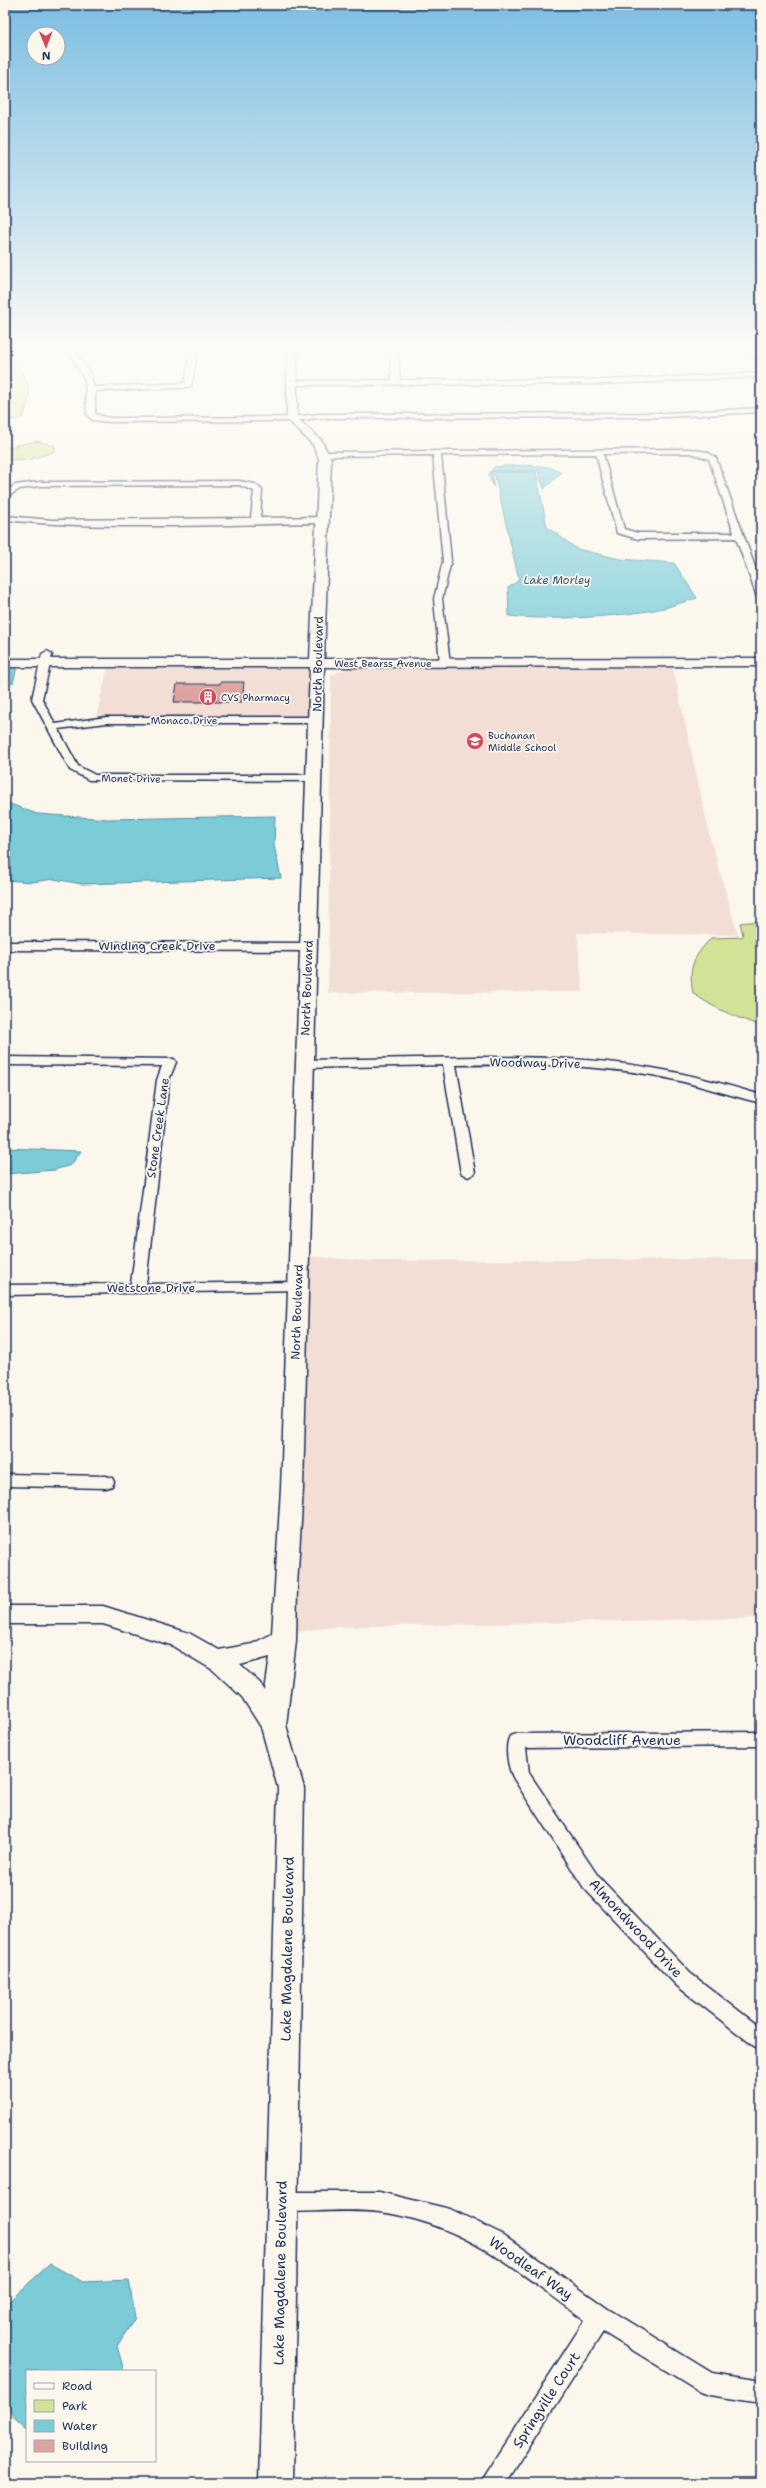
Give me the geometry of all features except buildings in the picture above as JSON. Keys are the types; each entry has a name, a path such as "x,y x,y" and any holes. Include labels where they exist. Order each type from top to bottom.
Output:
{"street":[{"name":"North Boulevard","path":"273,1725 284,1639 285,1586 292,1488 304,1064 317,720 317,658 324,520 325,467"},
{"path":"439,467 447,561 438,599 444,659"},
{"path":"603,467 620,531 638,536 739,535"},
{"path":"715,467 761,596"},
{"path":"5,496 18,488 40,484 239,483 252,486 258,490 255,522"},
{"path":"5,518 53,523 255,522 324,520"},
{"name":"West Bearss Avenue","path":"5,654 47,658 444,659 633,658 761,653"},
{"name":"West Bearss Avenue","path":"5,662 47,658"},
{"name":"Monet Drive","path":"47,658 38,688 37,699 74,768 93,778 315,778"},
{"name":"West Bearss Avenue","path":"633,658 761,662"},
{"name":"Monaco Drive","path":"52,727 107,720 317,720"},
{"name":"Winding Creek Drive","path":"5,946 308,947"},
{"name":"Stone Creek Lane","path":"5,1061 170,1062 163,1080 138,1288"},
{"path":"449,1062 468,1173"},
{"name":"Woodway Drive","path":"304,1064 568,1062 655,1071 744,1092 761,1099"},
{"name":"Wetstone Drive","path":"5,1290 297,1287"},
{"path":"5,1480 106,1482"},
{"name":"Lake Magdalene Boulevard","path":"5,1615 103,1615 180,1639 216,1660 251,1690 273,1725 290,1788 276,2483"},
{"path":"216,1660 256,1652 284,1639"},
{"name":"Woodcliff Avenue","path":"520,1774 516,1741 761,1739"},
{"name":"Almondwood Drive","path":"520,1774 591,1882 683,1978 761,2040"},
{"name":"Woodleaf Way","path":"282,2202 379,2202 442,2216 496,2242 600,2317 709,2384 761,2392"},
{"name":"Springville Court","path":"492,2483 600,2317"}],"shaded area":[{"path":"108,667 311,667 311,717 241,715 96,718"},
{"path":"348,668 673,668 711,841 738,935 577,933 583,992 328,993 331,675"},
{"path":"307,1256 365,1261 761,1259 761,1618 333,1627 288,1633"}],"green space":[{"path":"761,921 761,1026 734,1016 701,999 693,993 691,976 693,963 696,957 711,938 742,937 743,935 740,923"}],"water":[{"path":"494,467 548,467 561,473 544,489 538,471 492,471 494,487 488,475"},
{"name":"Lake Morley","path":"494,472 536,472 547,527 577,549 620,559 674,563 697,598 668,607 611,616 546,618 509,616 508,588 519,580"},
{"path":"5,667 17,667 13,683 5,683"},
{"path":"5,802 37,814 108,819 275,816 274,845 281,878 82,884 54,879 32,882 5,880"},
{"path":"5,1148 81,1151 71,1165 54,1170 5,1174"},
{"path":"50,2264 83,2282 129,2280 135,2318 117,2346 124,2370 26,2370 26,2429 16,2420 5,2403 5,2305"}],"place":[{"name":"CVS Pharmacy","path":"208,697"},
{"name":"Buchanan Middle School","path":"475,741"}]}
